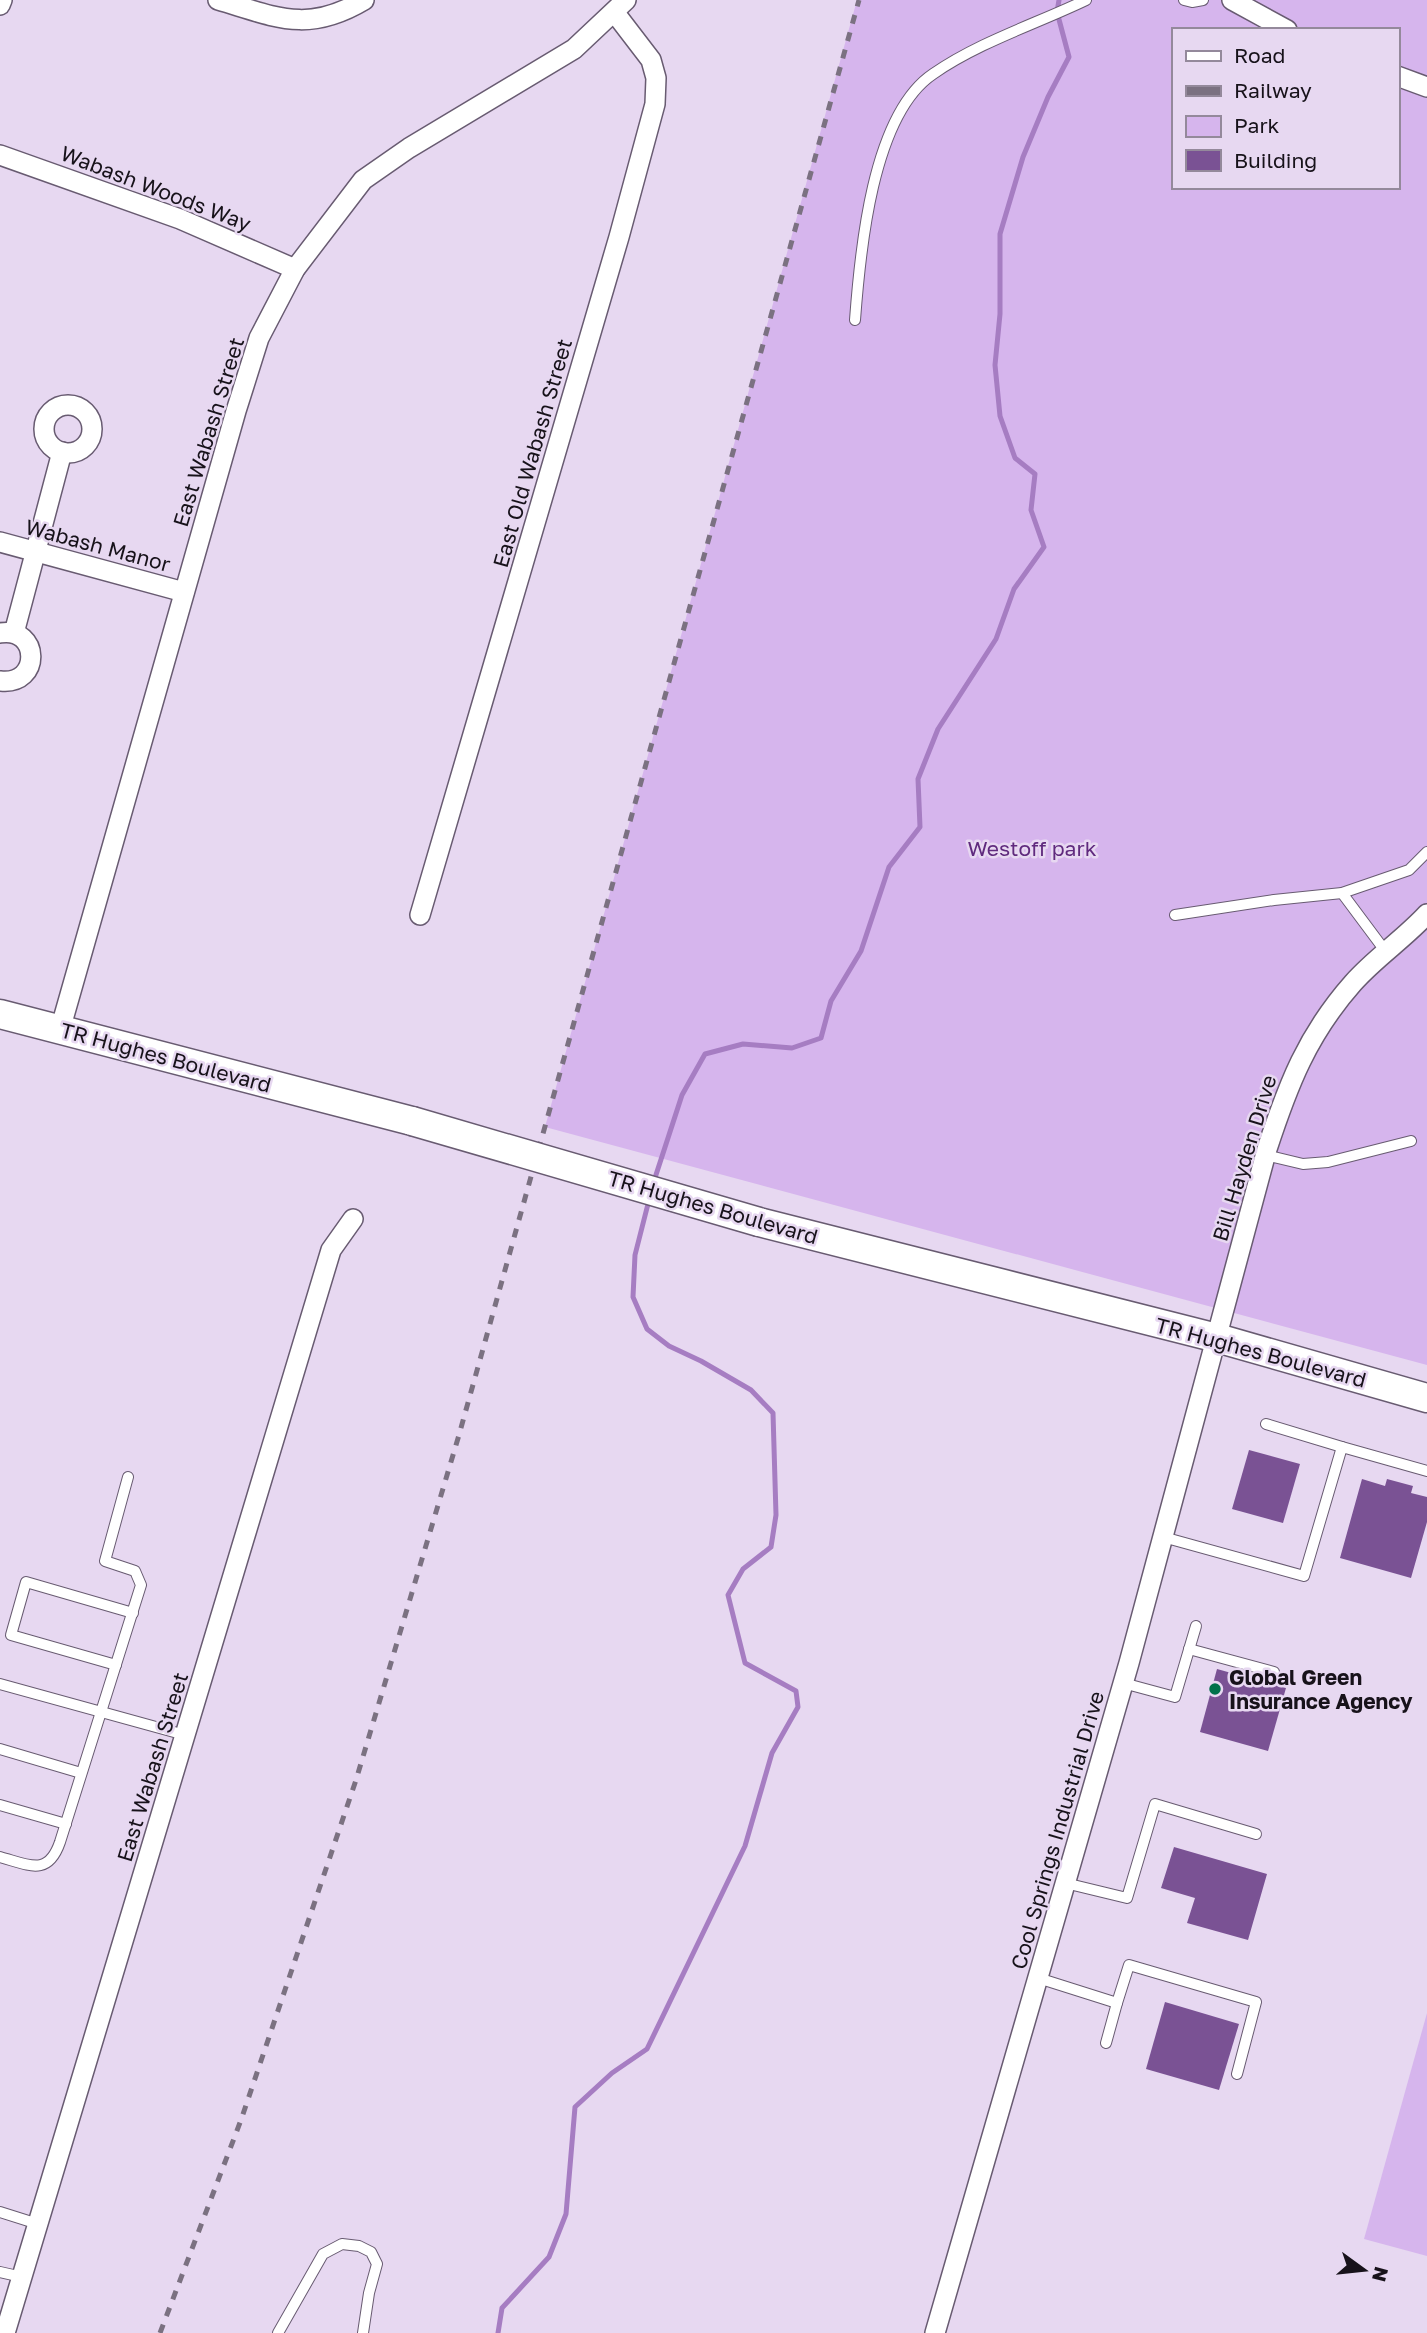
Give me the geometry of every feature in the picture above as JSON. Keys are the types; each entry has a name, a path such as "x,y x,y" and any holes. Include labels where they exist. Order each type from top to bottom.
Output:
{"main road":[{"name":"TR Hughes Boulevard","path":"0,1014 412,1121 759,1222 1217,1338 1427,1398"}],"street":[{"path":"218,0 277,17 310,21 343,13 364,0"},
{"path":"1232,0 1283,28"},
{"name":"East Wabash Street","path":"60,1030 259,338 295,269 363,180 409,148 574,49 620,6"},
{"name":"East Old Wabash Street","path":"420,915 619,237 655,104 656,78 651,60 620,6"},
{"path":"1399,77 1427,87"},
{"name":"Wabash Woods Way","path":"0,155 180,219 295,269"},
{"path":"0,681 18,679 29,667 31,659 27,643 7,633 34,552 62,452"},
{"name":"Wabash Manor","path":"0,542 184,592"},
{"name":"Bill Hayden Drive","path":"1217,1338 1265,1156 1289,1082 1315,1032 1352,984 1411,932 1427,914"},
{"name":"East Wabash Street","path":"5,2333 331,1250 353,1219"},
{"name":"Cool Springs Industrial Drive","path":"935,2333 1123,1683 1217,1338"}],"lane":[{"path":"855,320 860,253 876,176 890,135 907,98 932,74 982,47 1086,0"},
{"path":"1184,0 1203,0"},
{"path":"1174,915 1274,900 1342,894 1409,870 1427,852"},
{"path":"1342,894 1386,952"},
{"path":"1265,1156 1303,1164 1328,1162 1411,1141"},
{"path":"1266,1424 1427,1471"},
{"path":"1163,1537 1304,1576 1342,1447"},
{"path":"0,1857 34,1867 48,1864 55,1856 66,1824 141,1585 135,1571 105,1562 128,1477"},
{"path":"116,1665 12,1635 26,1582 133,1614"},
{"path":"1123,1683 1175,1697 1196,1626"},
{"path":"1189,1648 1274,1672"},
{"path":"0,1684 185,1735"},
{"path":"0,1749 81,1773"},
{"path":"1065,1883 1127,1898 1155,1804 1256,1834"},
{"path":"0,1805 66,1824"},
{"path":"1106,2043 1129,1965 1256,2002 1237,2074"},
{"path":"1038,1978 1117,2003"},
{"path":"0,2212 38,2224"},
{"path":"278,2333 323,2253 342,2244 359,2246 371,2252 377,2264 363,2333"},
{"path":"0,2272 22,2277"}],"green space":[{"name":"Westoff park","path":"857,0 1427,0 1427,1365 545,1127"},
{"path":"1427,2013 1427,2256 1364,2239"}],"building":[{"path":"1249,1450 1300,1464 1283,1523 1232,1509"},
{"path":"1362,1479 1385,1486 1387,1479 1413,1486 1411,1493 1427,1497 1427,1522 1411,1578 1340,1558"},
{"path":"1217,1669 1286,1688 1268,1751 1200,1732"},
{"path":"1174,1847 1267,1874 1248,1940 1187,1923 1195,1898 1161,1888"},
{"path":"1165,2002 1239,2024 1219,2090 1146,2069"}],"waterway":[{"path":"653,1184 682,1095 705,1054 743,1044 792,1048 821,1038 831,1001 861,951 889,867 920,827 918,779 938,729 996,639 1014,589 1044,547 1031,510 1035,474 1015,458 1000,416 995,365 1000,314 1000,234 1023,157 1048,97 1069,57 1057,12 1059,0"},
{"path":"498,2333 502,2308 549,2257 566,2214 575,2107 612,2073 647,2049 745,1846 772,1753 798,1707 796,1691 745,1663 728,1595 743,1569 771,1547 776,1515 773,1413 751,1390 669,1346 647,1329 633,1297 635,1255 649,1200"}],"railway":[{"path":"160,2333 241,2120 356,1780 459,1435 859,0"}],"place":[{"name":"Global Green Insurance Agency","path":"1215,1689"}]}
